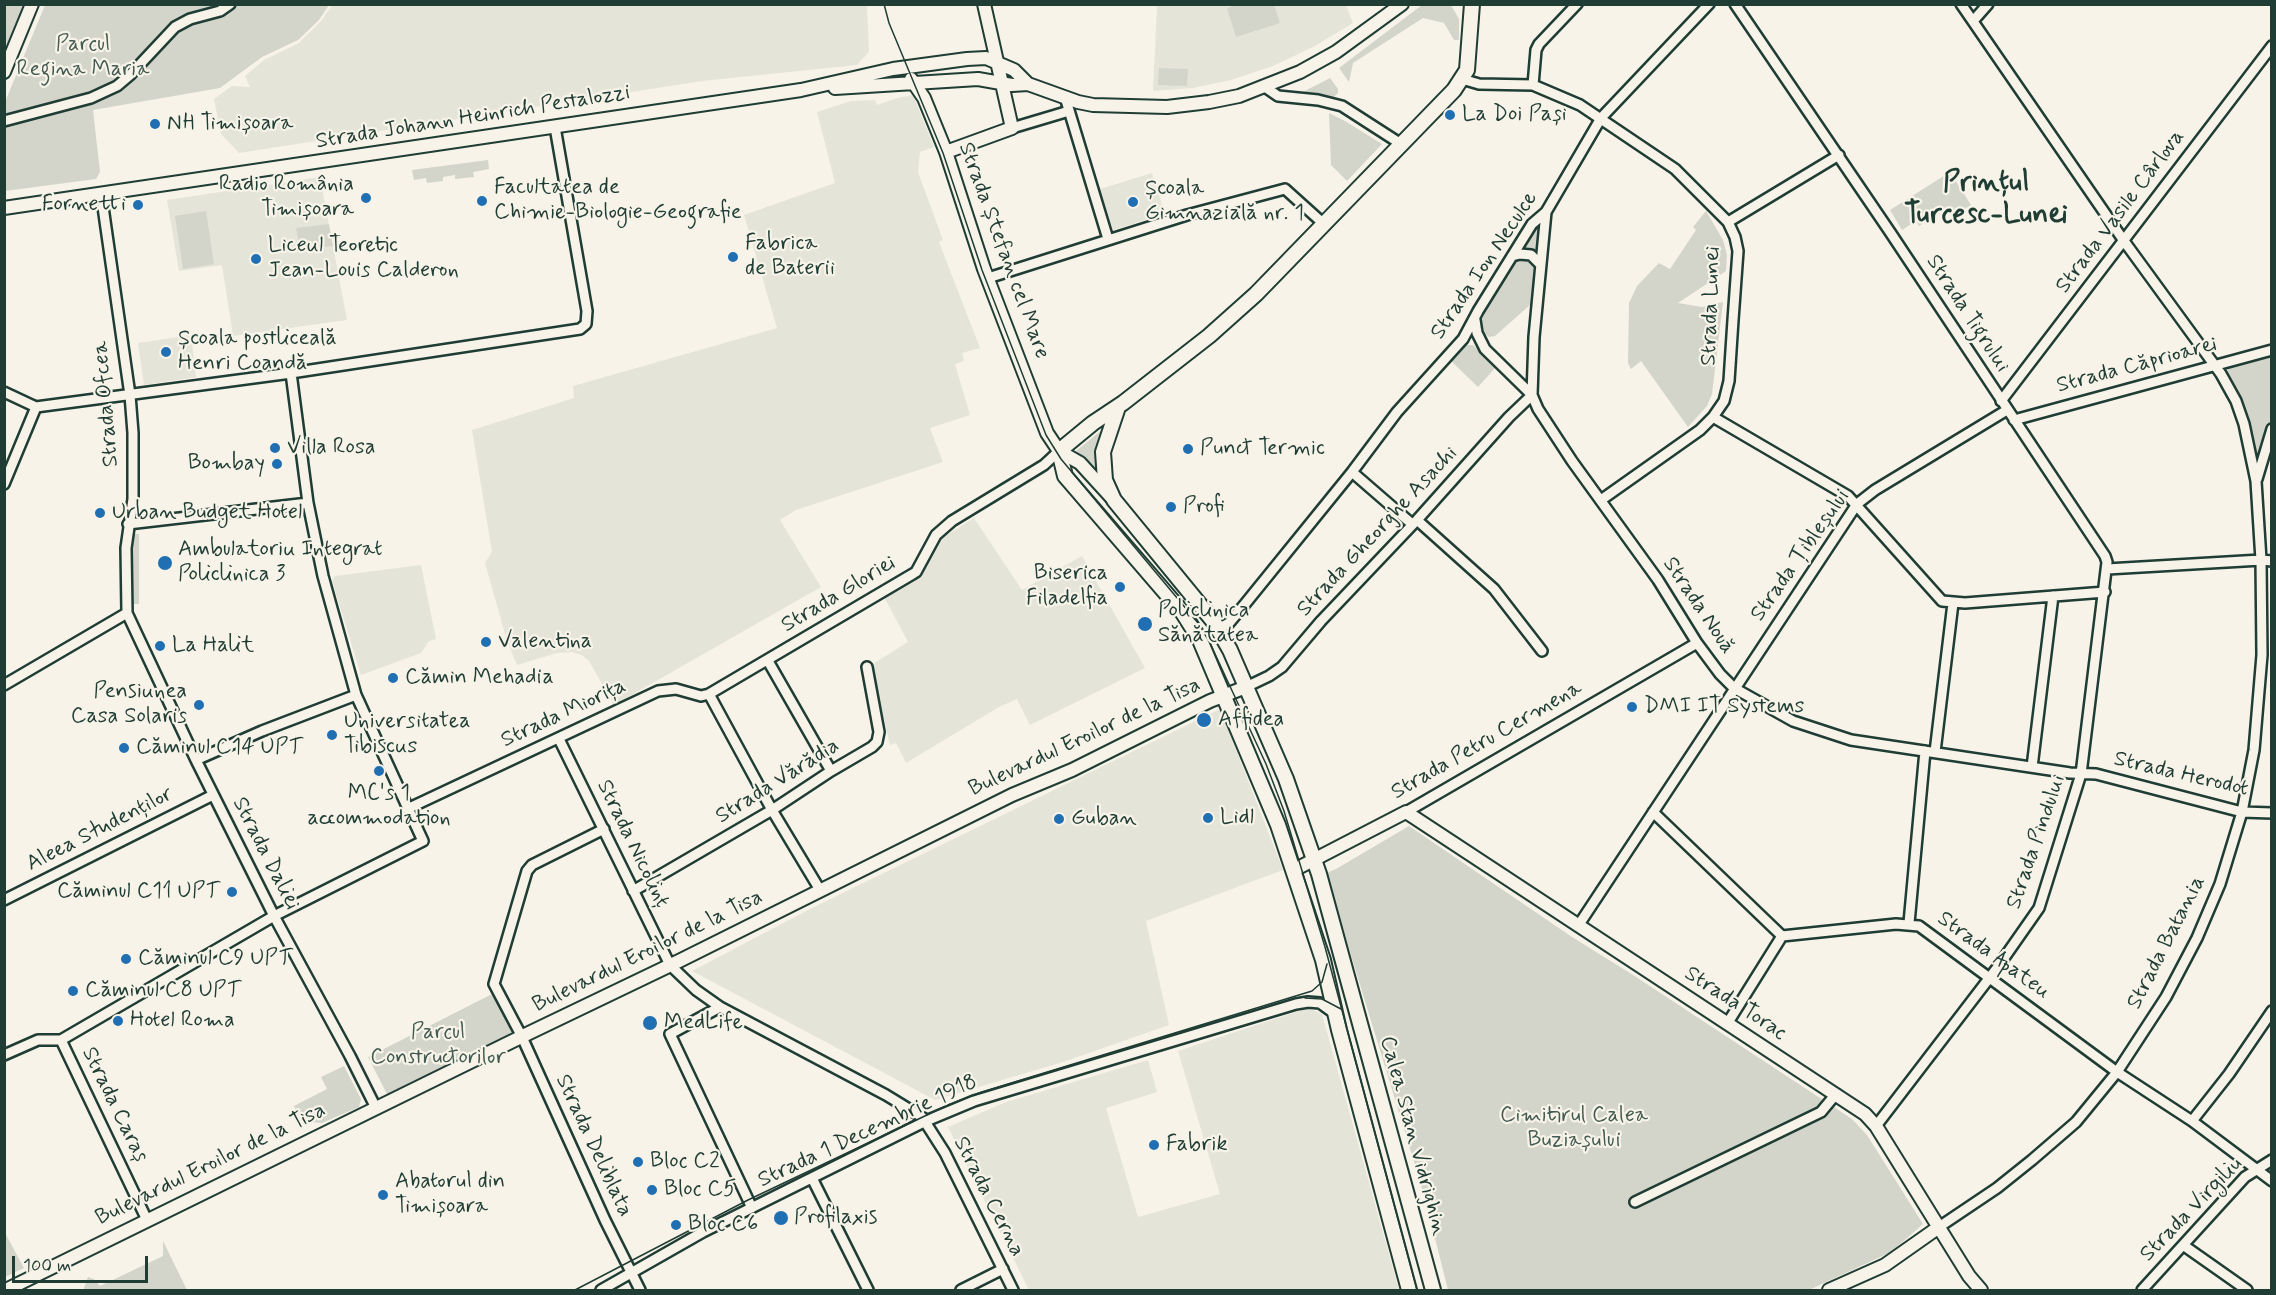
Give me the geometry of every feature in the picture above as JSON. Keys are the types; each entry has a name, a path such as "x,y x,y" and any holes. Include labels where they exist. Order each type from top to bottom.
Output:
{"main road":[{"path":"1059,451 1209,336 1256,294 1325,225 1462,80 1469,59 1472,11 1462,4"},
{"path":"1114,500 1105,480 1102,465 1105,440 1118,407"},
{"name":"Strada Ștefan cel Mare","path":"1059,451 1065,476 1147,570 1192,626 1205,651 1278,825 1323,960 1335,1014"},
{"name":"Strada Ștefan cel Mare","path":"1114,500 1204,609 1218,629 1246,687 1286,779 1314,859 1350,992"},
{"name":"Calea Stan Vidrighin","path":"1350,992 1433,1290"},
{"name":"Calea Stan Vidrighin","path":"1335,1014 1409,1290"}],"street":[{"path":"4,72 32,4"},
{"path":"4,121 92,98 117,86 175,27 190,19 220,11 230,4"},
{"path":"984,4 1012,128"},
{"path":"998,63 1014,70 1028,84 1093,105 1167,107 1209,102 1239,96 1265,87 1324,59 1402,4"},
{"path":"1533,85 1536,50 1539,44 1577,4"},
{"name":"Strada Ion Neculce","path":"1218,629 1229,623 1398,412 1463,339 1512,256 1532,224 1545,212 1601,118 1709,4"},
{"name":"Strada Tigrului","path":"1735,4 1839,155 2106,556 2105,592"},
{"name":"Strada Batania","path":"1939,1227 1997,1188 2076,1122 2118,1072 2166,997 2197,938 2220,884 2242,812 2254,750 2262,656 2261,560 2256,481 2241,416 2226,382 2124,241 1961,4"},
{"path":"1973,21 1988,4"},
{"name":"Strada Vasile Cârlova","path":"2001,401 2271,46"},
{"name":"Strada Johann Heinrich Pestalozzi","path":"5,208 801,90 903,68 977,58 986,58 998,63"},
{"path":"978,79 998,63"},
{"name":"Strada Ștefan cel Mare","path":"903,68 924,98 946,152 988,278 1041,419 1059,451 1080,463 1114,500"},
{"name":"Strada Johann Heinrich Pestalozzi","path":"801,90 978,79 1012,85 1028,84"},
{"name":"Strada Lunei","path":"1462,80 1479,84 1533,85 1580,105 1675,169 1728,222 1735,237 1738,251 1729,381 1724,401 1713,417 1689,439 1601,500"},
{"path":"1265,87 1278,96 1318,100 1342,106 1401,144"},
{"path":"1065,97 1108,239"},
{"path":"946,152 1012,128 1069,111"},
{"path":"4,392 36,407 291,373 576,330 586,324 586,311 555,127"},
{"path":"1728,222 1839,155"},
{"path":"988,278 1187,215 1285,189 1325,225"},
{"name":"Strada Ofcea","path":"101,194 130,395 134,458 133,499 126,548 127,613"},
{"path":"1532,395 1545,212"},
{"path":"1512,256 1532,255 1540,264"},
{"path":"1475,320 1481,342"},
{"path":"1463,339 1474,338 1481,342 1500,366 1532,395"},
{"name":"Strada Căprioarei","path":"2014,420 2271,350"},
{"path":"4,1055 38,1040 61,1040 274,916 423,841 356,695 323,576 308,503 291,373"},
{"name":"Strada Nouă","path":"1532,395 1543,417 1658,580 1697,644 1734,688 1793,721 1828,734 1864,743 2081,774"},
{"name":"Strada Gheorghe Asachi","path":"1246,687 1257,683 1282,667 1321,621 1532,395"},
{"path":"4,484 36,407"},
{"name":"Strada Țibleșului","path":"1578,926 1857,504 1875,490 2007,410"},
{"path":"1713,417 1848,496 1942,601 1953,603 2105,592"},
{"name":"Strada Batania","path":"2256,481 2271,429"},
{"name":"Strada Gloriei","path":"709,694 916,572 938,533 952,521 1044,465 1059,451"},
{"path":"1352,472 1415,522 1494,590 1542,651"},
{"path":"128,524 308,503"},
{"path":"2107,569 2271,561"},
{"name":"Strada Pindului","path":"1876,1126 1989,978 2039,908 2081,774 2105,592"},
{"path":"2032,767 2053,596"},
{"path":"1909,923 1930,752 1953,603"},
{"path":"4,685 127,613"},
{"name":"Strada Daliei","path":"127,613 213,795 376,1108"},
{"name":"Strada Petru Cermena","path":"1294,870 1406,812 1697,644"},
{"path":"768,661 831,771"},
{"name":"Strada Vărădia","path":"633,891 772,810 872,747 879,737 879,724 867,668"},
{"name":"Bulevardul Eroilor de la Tisa","path":"6,1290 1012,795 1072,770 1246,687"},
{"name":"Strada Miorița","path":"407,809 658,691 676,688 700,696 709,694"},
{"path":"709,694 772,810 820,890"},
{"path":"196,760 262,731 356,695"},
{"name":"Strada Nicolinț","path":"559,739 670,965 696,990 720,1007 886,1095 926,1121"},
{"name":"Strada Herodot","path":"2081,774 2096,774 2242,812 2271,813"},
{"name":"Aleea Studenților","path":"4,900 213,795"},
{"name":"Strada Torac","path":"1406,812 1865,1114 1876,1126 1981,1290"},
{"path":"1653,812 1782,936 1727,1024"},
{"name":"Strada Deliblata","path":"604,829 532,865 527,871 494,984 522,1037 640,1290"},
{"name":"Strada Apateu","path":"1782,936 1909,923 1919,926 2118,1072 2192,1121 2271,1181"},
{"name":"Strada 1 Decembrie 1918","path":"601,1290 752,1208 926,1121 995,1094 1296,1004 1320,1003 1335,1014"},
{"path":"720,1007 670,1034 752,1208"},
{"path":"2192,1121 2229,1074 2271,1011"},
{"name":"Strada Caraș","path":"61,1040 147,1220"},
{"path":"1635,1202 1741,1148 1821,1112 1836,1094"},
{"name":"Strada Cerna","path":"926,1121 945,1153 1013,1290"},
{"name":"Strada Virgiliu","path":"2142,1290 2246,1177 2271,1160"},
{"path":"812,1178 868,1290"},
{"path":"1829,1290 1885,1265 1939,1227"},
{"path":"2182,1245 2247,1290"},
{"path":"961,1290 1002,1269"}],"shaded area":[{"path":"332,5 867,5 869,52 857,65 702,81 239,153 221,134 214,99 232,86 250,87 245,76 264,60 299,43 322,20"},
{"path":"1157,5 1346,5 1353,23 1315,46 1273,66 1231,80 1193,88 1153,91"},
{"path":"913,95 934,147 920,152 918,172 943,240 939,242 980,348 962,353 964,361 955,364 970,415 930,428 943,462 796,510 780,520 821,587 614,705 589,661 582,655 571,652 557,653 517,665 507,641 485,563 492,552 472,430 574,398 573,386 777,328 744,215 835,183 817,112 851,101 875,100 877,105"},
{"name":"Școala Gimnazială nr. 1","path":"1152,173 1165,214 1113,230 1100,189"},
{"name":"Liceul Teoretic Jean-Louis Calderon","path":"320,177 347,320 233,336 222,265 179,271 167,200"},
{"name":"Școala postliceală Henri Coandă","path":"191,335 196,377 144,385 138,343"},
{"path":"974,518 1022,590 1082,556 1145,668 1030,725 1017,699 999,707 906,763 896,743 890,745 871,665 908,642 884,597 921,574 939,540"},
{"path":"421,565 436,639 429,641 421,653 361,675 332,581 335,576"},
{"path":"1220,709 1283,870 1146,921 1169,1025 1063,1062 935,1100 692,971 810,909"},
{"path":"1308,1008 1322,1014 1399,1290 1029,1290 948,1127 1006,1102 1148,1060 1157,1092 1106,1108 1138,1217 1220,1194 1178,1051"}],"green space":[{"path":"5,5 26,5 5,57"},
{"name":"Parcul Regina Maria","path":"45,5 329,5 319,20 298,40 262,57 220,88 93,110 100,172 96,179 5,191 5,102"},
{"path":"1236,5 1274,5 1280,23 1236,37 1227,8"},
{"path":"1422,5 1451,5 1459,19 1459,40 1454,40 1444,23 1423,18 1353,63 1349,82 1339,68"},
{"path":"1159,68 1188,69 1187,86 1158,85"},
{"path":"1330,78 1338,89 1338,93 1333,98 1299,94"},
{"path":"1329,113 1382,144 1347,181 1331,165"},
{"path":"488,160 489,169 473,172 474,177 455,179 455,175 443,177 443,181 427,183 426,178 414,180 412,170"},
{"path":"1950,172 1971,205 1956,215 1950,207 1919,226 1916,221 1902,230 1890,210"},
{"path":"206,211 214,264 183,269 175,216"},
{"path":"1706,211 1723,240 1727,255 1726,271 1678,303 1702,307 1723,302 1712,394 1707,406 1688,427 1641,361 1631,369 1628,363 1629,303 1637,286 1659,263 1670,269 1696,230 1693,227"},
{"path":"329,224 333,246 300,249 296,228"},
{"path":"1535,227 1540,229 1531,304 1495,336 1489,337 1485,334 1481,324 1482,314"},
{"path":"1466,345 1473,345 1496,367 1478,387 1451,361"},
{"path":"2271,354 2271,421 2259,464 2257,464 2242,406 2227,372 2230,366"},
{"path":"1103,429 1100,443 1098,474 1076,451"},
{"path":"130,534 139,534 139,604 130,604"},
{"name":"Cimitirul Calea Buziașului","path":"1409,826 1572,937 1852,1119 1867,1135 1923,1224 1891,1252 1809,1290 1448,1290 1425,1198 1326,873"},
{"name":"Parcul Constructorilor","path":"496,992 513,1028 509,1035 388,1096 368,1057"},
{"path":"344,1066 361,1099 359,1107 322,1123 311,1122 298,1114 294,1106 327,1089 321,1077"},
{"path":"4,1231 24,1268 5,1277 4,1277"},
{"path":"163,1241 187,1290 85,1290 88,1277 94,1279 100,1286 163,1256"}],"tram line":[{"path":"884,4 889,23 943,153 982,270 1046,435 1061,459 1198,623 1209,641 1266,764 1284,811 1325,947 1417,1290"},
{"path":"575,1290 748,1200 948,1105 982,1092 1312,991 1322,982 1327,964"},
{"path":"1305,998 1322,999 1341,1009"}],"place":[{"name":"La Doi Pași","path":"1450,115"},
{"name":"NH Timișoara","path":"155,124"},
{"name":"Radio România Timișoara","path":"366,198"},
{"name":"Facultatea de Chimie-Biologie-Geografie","path":"482,201"},
{"name":"Școala Gimnazială nr. 1","path":"1133,202"},
{"name":"Fornetti","path":"138,205"},
{"name":"Fabrica de Baterii","path":"733,257"},
{"name":"Liceul Teoretic Jean-Louis Calderon","path":"256,259"},
{"name":"Școala postliceală Henri Coandă","path":"166,352"},
{"name":"Villa Rosa","path":"275,448"},
{"name":"Punct Termic","path":"1188,449"},
{"name":"Bombay","path":"277,464"},
{"name":"Profi","path":"1171,507"},
{"name":"Urban Budget Hotel","path":"100,513"},
{"name":"Ambulatoriu Integrat Policlinica 3","path":"165,563"},
{"name":"Biserica Filadelfia","path":"1120,587"},
{"name":"Policlinica Sănătatea","path":"1145,624"},
{"name":"Valentina","path":"486,642"},
{"name":"La Halit","path":"160,646"},
{"name":"Cămin Mehadia","path":"393,678"},
{"name":"Pensiunea Casa Solaris","path":"199,705"},
{"name":"DMI IT Systems","path":"1632,707"},
{"name":"Affidea","path":"1204,720"},
{"name":"Universitatea Tibiscus","path":"332,735"},
{"name":"Căminul C14 UPT","path":"124,748"},
{"name":"MC's 1 accommodation","path":"379,771"},
{"name":"Lidl","path":"1208,818"},
{"name":"Guban","path":"1059,819"},
{"name":"Căminul C11 UPT","path":"232,892"},
{"name":"Căminul C9 UPT","path":"126,959"},
{"name":"Căminul C8 UPT","path":"73,991"},
{"name":"Hotel Roma","path":"118,1021"},
{"name":"MedLife","path":"650,1023"},
{"name":"Fabrik","path":"1154,1145"},
{"name":"Bloc C2","path":"638,1162"},
{"name":"Bloc C5","path":"652,1190"},
{"name":"Abatorul din Timișoara","path":"383,1195"},
{"name":"Profilaxis","path":"781,1218"},
{"name":"Bloc C6","path":"676,1225"}],"district":[{"name":"Prințul Turcesc-Lunei","path":"1986,200"}]}
